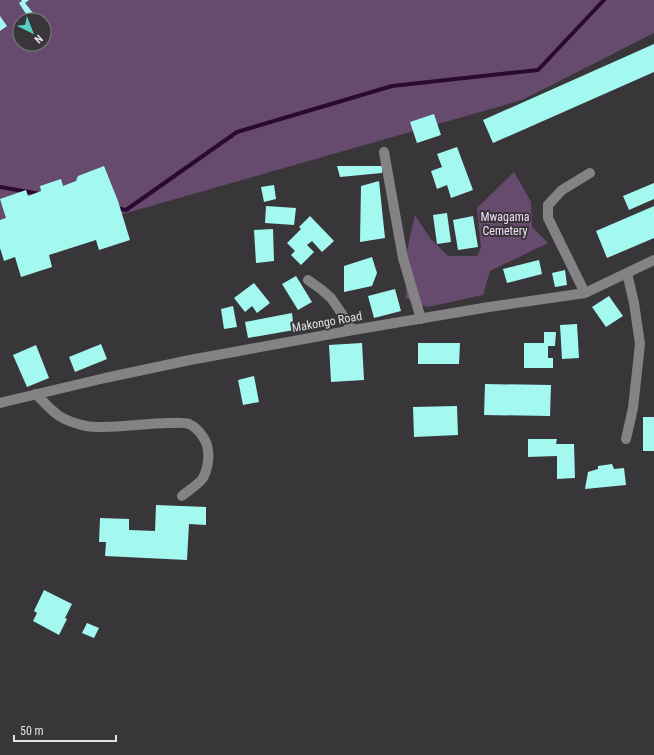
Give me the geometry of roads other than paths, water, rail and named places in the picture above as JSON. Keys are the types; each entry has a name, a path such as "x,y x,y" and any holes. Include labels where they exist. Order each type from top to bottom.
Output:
{"street":[{"path":"384,152 403,258 422,319"},
{"path":"585,293 548,218 548,205 562,190 590,173"},
{"name":"Makongo Road","path":"0,403 190,360 354,330 585,293 654,260"},
{"path":"626,439 632,408 640,344 634,303 627,273"},
{"path":"308,280 331,298 354,330"},
{"path":"36,394 56,415 69,421 88,426 114,426 150,423 188,424 197,430 204,439 208,449 208,461 203,479 182,496"}],"waterway":[{"path":"115,208 126,210 237,132 392,86 538,70 604,0"},
{"path":"0,187 40,194"}],"park label":[{"name":"Mwagama Cemetery","path":"505,224"}]}
